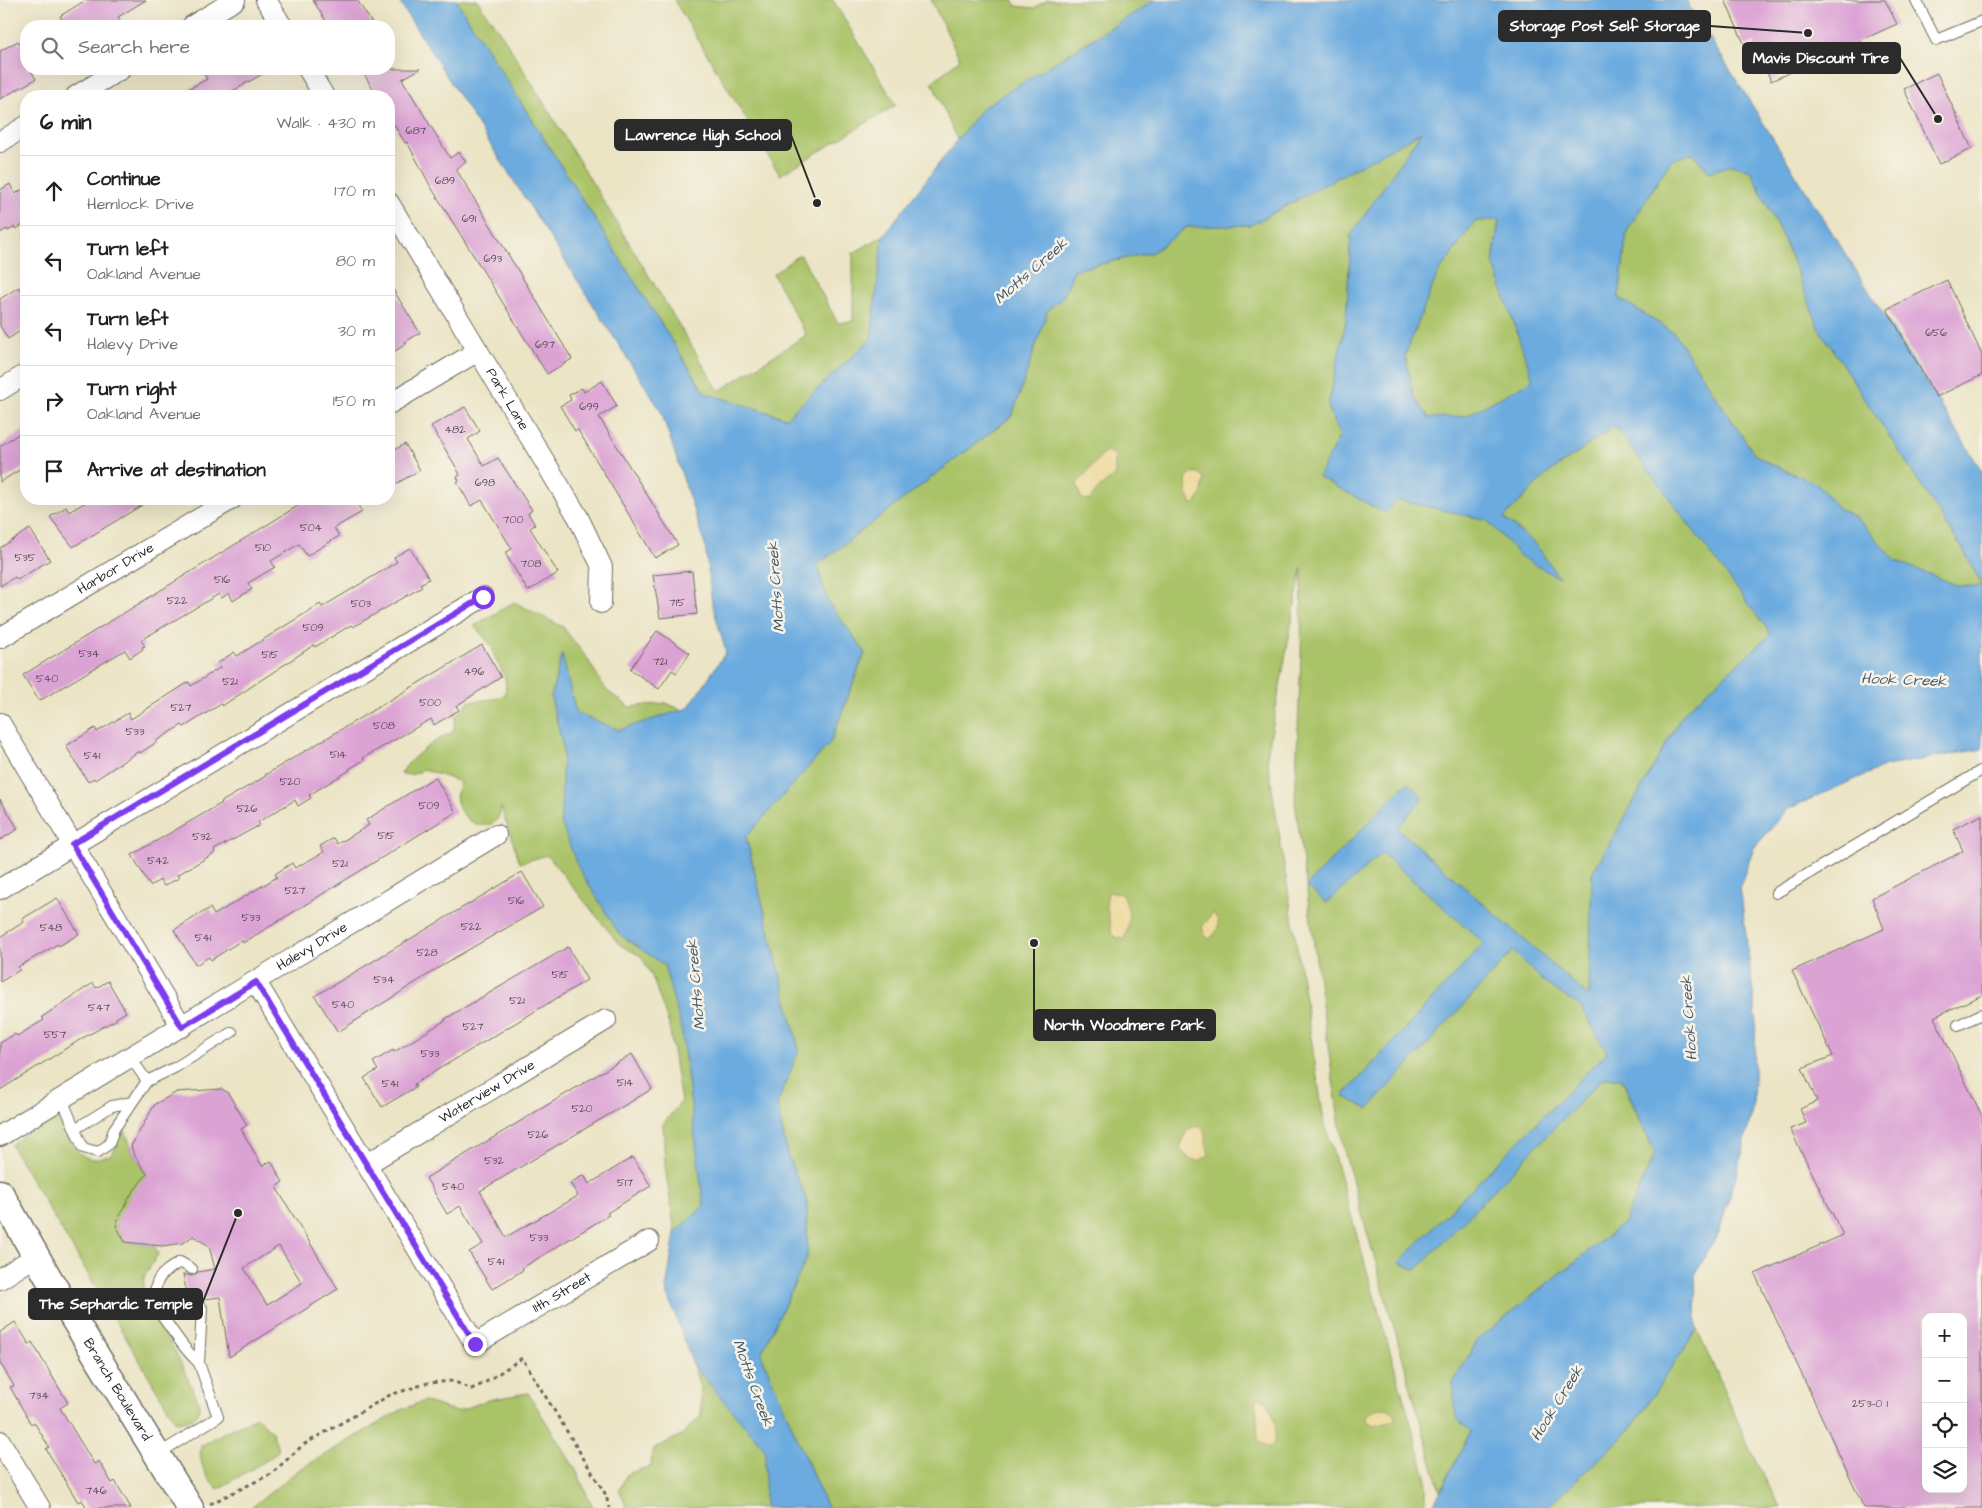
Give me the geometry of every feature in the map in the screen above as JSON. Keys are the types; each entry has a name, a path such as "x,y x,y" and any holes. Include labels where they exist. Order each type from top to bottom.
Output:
{"street":[{"path":"202,20 235,0"},
{"path":"266,0 278,20"},
{"path":"86,90 111,75"},
{"path":"312,75 320,90"},
{"path":"0,142 20,130"},
{"name":"Park Lane","path":"395,214 578,517 602,567 601,603"},
{"path":"395,400 478,350"},
{"path":"0,390 20,378"},
{"name":"Harbor Drive","path":"0,638 222,505"},
{"path":"0,889 483,597"},
{"path":"0,723 182,1027"},
{"name":"Halevy Drive","path":"0,1136 496,836"},
{"path":"256,982 367,1164"},
{"name":"Waterview Drive","path":"367,1164 606,1020"},
{"name":"11th Street","path":"367,1164 475,1344 649,1241"},
{"name":"Branch Boulevard","path":"0,1193 36,1256 190,1508"},
{"path":"0,1279 36,1256"},
{"path":"0,1442 40,1508"}],"lane":[{"path":"1916,0 1936,40 1982,21"},
{"path":"1776,893 1982,770"},
{"path":"1958,1025 1982,1014"},
{"path":"59,1100 65,1106 83,1148 98,1152 109,1144 114,1129 147,1081 176,1067 232,1032"},
{"path":"127,1060 135,1064 147,1081"},
{"path":"75,1129 112,1106 132,1102"},
{"path":"192,1269 180,1262 165,1271 155,1285 154,1306 185,1350 199,1363"},
{"path":"157,1454 218,1417 199,1363 202,1308"}],"path":[{"path":"202,1508 271,1474 303,1445 390,1395 428,1382 453,1381 471,1389 483,1384 522,1358 606,1495 609,1508"}],"green space":[{"path":"456,0 477,0 506,41 719,391 806,335 773,274 800,254 838,323 853,321 853,253 883,236 871,339 786,418 705,393"},
{"path":"674,0 833,0 896,105 780,175"},
{"path":"931,0 1013,0 1016,6 1034,8 1047,0 1155,0 982,108 957,140 932,82 960,59"},
{"path":"1422,131 1351,235 1346,321 1328,406 1340,435 1398,500 1487,520 1521,557 1538,547 1504,518 1546,475 1615,426 1772,634 1684,712 1592,873 1589,997 1397,828 1307,886 1327,903 1382,853 1484,943 1343,1096 1368,1108 1513,951 1547,985 1580,1006 1608,1052 1400,1263 1416,1270 1603,1078 1621,1078 1655,1153 1624,1223 1479,1338 1453,1383 1471,1431 1440,1491 1343,1147 1295,802 1301,656 1302,567 1267,756 1324,1121 1427,1480 1425,1508 827,1508 761,1354 807,1258 807,1200 788,1158 777,1104 799,1050 746,837 830,743 865,653 828,602 817,565 1012,416 1048,310 1063,297 1074,270 1153,252 1187,227 1251,225"},
{"path":"1693,153 1709,172 1732,164 1751,171 1784,240 1820,330 1964,551 1982,586 1959,586 1896,561 1858,519 1838,508 1817,484 1771,464 1754,454 1674,333 1619,298 1627,231 1671,160"},
{"path":"1499,220 1493,262 1534,380 1466,416 1429,418 1414,397 1405,355 1437,275 1475,221"},
{"path":"514,602 563,627 588,660 606,690 629,707 666,703 682,710 619,730 576,713 562,656 551,697 563,747 561,823 664,965 681,1026 704,1206 675,1233 665,1166 663,1124 681,1102 669,1025 652,976 641,956 620,945 547,855 520,863 501,807 496,821 490,824 477,824 464,816 457,802 456,797 460,782 423,769 413,774 401,774 410,762 424,750 453,732 456,716 468,702 500,698 505,694 504,674 496,661 491,645 474,626"},
{"path":"55,1112 77,1151 88,1158 100,1158 112,1154 125,1130 134,1155 147,1174 116,1226 125,1242 155,1246 158,1254 144,1277 142,1299 175,1351 197,1398 199,1404 198,1413 192,1418 176,1422 11,1145"},
{"path":"1697,1329 1750,1449 1780,1508 1546,1508 1630,1430"},
{"path":"693,1365 766,1449 765,1508 627,1508 619,1490 627,1474 651,1466 652,1450 681,1435 701,1416 701,1391"},
{"path":"528,1393 576,1470 593,1508 251,1508 297,1471 401,1410 424,1401 456,1412 488,1400"},
{"path":"257,1417 272,1432 279,1450 269,1459 218,1489 210,1481 204,1470 200,1452 201,1446"}],"sand":[{"path":"1107,451 1115,455 1115,475 1098,489 1089,501 1081,498 1077,484"},
{"path":"1196,472 1204,477 1200,496 1193,505 1187,495 1186,481 1187,477"},
{"path":"1108,892 1122,894 1127,906 1128,922 1124,939 1116,938 1112,934 1106,903"},
{"path":"1213,913 1218,920 1218,927 1209,939 1202,927"},
{"path":"1198,1125 1204,1131 1209,1155 1199,1161 1189,1159 1180,1148 1187,1130"},
{"path":"1256,1398 1261,1398 1266,1402 1273,1414 1276,1428 1271,1447 1266,1447 1258,1441"},
{"path":"1387,1408 1395,1413 1395,1420 1373,1425 1366,1420 1367,1414"}],"water":[{"path":"398,0 456,0 705,393 786,418 871,339 883,236 982,108 1155,0 1686,0 1982,471 1982,585 1964,551 1820,330 1784,240 1751,171 1732,165 1709,172 1693,153 1671,160 1627,231 1619,298 1674,333 1754,454 1771,464 1817,484 1838,508 1858,519 1896,561 1959,586 1982,586 1982,749 1885,766 1788,809 1754,848 1740,886 1756,1018 1753,1106 1740,1163 1719,1232 1695,1275 1697,1329 1630,1430 1546,1508 1432,1508 1471,1431 1456,1418 1453,1383 1479,1338 1624,1223 1655,1153 1622,1078 1603,1078 1416,1270 1399,1262 1607,1052 1580,1006 1547,985 1513,951 1368,1109 1343,1096 1484,943 1382,853 1327,903 1306,886 1408,782 1423,798 1397,828 1589,997 1592,873 1684,712 1771,634 1615,426 1546,475 1504,518 1538,547 1559,578 1521,557 1487,520 1398,500 1385,513 1318,477 1340,435 1328,406 1346,321 1351,235 1421,132 1251,225 1187,227 1153,252 1074,270 1063,297 1048,310 1012,416 817,565 828,602 865,652 830,743 746,837 799,1050 777,1104 788,1158 807,1200 807,1258 761,1354 827,1508 765,1508 765,1449 693,1365 666,1289 675,1233 704,1206 681,1027 664,965 619,934 578,867 561,823 563,747 551,697 562,654 576,713 619,730 688,708 726,652 712,603 705,545 661,411","holes":["1499,220 1493,262 1533,380 1466,416 1429,418 1414,397 1405,355 1437,275 1475,221"]}],"building":[{"path":"86,0 146,0 118,17 120,20 62,20 60,16"},
{"path":"313,0 357,0 370,20 325,20"},
{"path":"1725,0 1885,0 1897,24 1771,81 1754,42 1745,46"},
{"path":"18,41 20,44 20,75 34,75 36,79 0,99 0,51"},
{"path":"395,69 420,69 402,79 450,158 459,152 466,162 456,169 572,359 547,374 431,187 407,142 405,143 395,126 395,90 373,90 365,75 395,75"},
{"path":"1937,73 1972,149 1939,164 1904,89"},
{"path":"205,75 261,75 234,90 187,90 207,79"},
{"path":"10,184 15,194 20,191 20,227 8,231 7,229 0,233 0,190"},
{"path":"1947,280 1982,355 1982,375 1936,397 1887,309"},
{"path":"19,287 20,289 20,331 8,339 0,326 0,299"},
{"path":"395,293 420,333 405,342 406,344 395,351"},
{"path":"602,381 617,406 599,417 678,545 655,558 578,430 575,431 560,406 571,400 569,395 582,388 584,392"},
{"path":"465,407 480,431 468,439 484,466 498,458 532,510 528,513 535,525 530,528 558,573 528,591 505,553 512,549 482,500 471,506 457,482 459,481 457,477 460,475 456,467 431,426"},
{"path":"20,433 20,470 0,482 0,446"},
{"path":"405,444 420,470 395,485 395,450"},
{"path":"81,505 142,505 73,547 50,517 66,507 69,512"},
{"path":"299,505 358,505 362,512 334,528 339,536 307,556 299,544 271,561 275,567 248,583 252,589 233,601 229,593 222,598 219,594 141,640 145,646 130,658 125,650 39,701 23,675"},
{"path":"30,529 50,560 17,580 15,577 0,586 0,548"},
{"path":"410,548 429,579 420,584 422,587 353,627 351,625 315,647 314,645 222,706 221,704 184,727 182,725 140,753 139,751 95,780 94,778 88,782 66,746 95,728 97,732 128,713 131,719 189,682 191,686 221,667 218,663 234,652 237,656 320,604 322,607 397,562 394,557"},
{"path":"692,571 697,614 660,618 653,575"},
{"path":"657,631 690,653 676,673 672,670 659,689 630,669"},
{"path":"482,645 501,677 456,706 459,710 434,725 431,719 363,758 364,760 350,770 309,795 311,798 298,806 295,800 258,822 260,825 214,850 215,853 177,875 179,878 164,886 160,880 150,886 132,855 222,803 265,775"},
{"path":"435,777 456,812 243,943 242,940 211,960 209,957 196,965 174,930 210,908 214,915 277,877 275,874 292,863 295,868 324,852 320,846 334,838 338,844 369,825 366,820"},
{"path":"0,799 18,829 0,840"},
{"path":"1982,815 1982,995 1934,1017 1982,1116 1982,1508 1864,1508 1755,1274 1843,1235 1790,1129 1806,1123 1800,1109 1817,1101 1802,1068 1833,1056 1792,971 1884,929 1872,898 1963,851 1953,829"},
{"path":"522,872 543,907 454,958 338,1032 315,996"},
{"path":"57,898 79,934 18,967 20,970 0,982 0,937 24,922 22,919"},
{"path":"568,947 587,980 414,1084 416,1087 382,1107 364,1078 378,1070 373,1062 393,1050 394,1052 445,1019"},
{"path":"108,981 126,1012 0,1090 0,1043 15,1034 17,1036 44,1020 42,1017 93,983 96,988"},
{"path":"632,1054 652,1089 480,1191 506,1237 578,1196 570,1183 584,1175 589,1184 633,1157 651,1186 607,1213 609,1215 522,1268 523,1270 492,1289 469,1252 483,1244 460,1206 447,1214 426,1178"},
{"path":"222,1089 228,1093 247,1125 241,1129 262,1166 271,1161 283,1182 276,1187 338,1289 229,1357 220,1297 188,1301 183,1274 192,1276 198,1272 215,1269 209,1246 193,1236 183,1243 162,1246 125,1242 116,1226 119,1216 132,1193 147,1174 134,1155 131,1146 155,1104 177,1092","holes":["279,1246 302,1283 267,1305 244,1268"]},
{"path":"15,1322 29,1344 32,1342 68,1403 60,1408 94,1464 99,1461 112,1483 115,1481 131,1508 87,1508 82,1500 78,1502 46,1449 49,1447 34,1422 31,1424 10,1387 14,1386 0,1363 0,1332"}],"place":[{"name":"Storage Post Self Storage","path":"1808,33"},
{"name":"Mavis Discount Tire","path":"1938,119"},
{"name":"Lawrence High School","path":"817,203"},
{"name":"North Woodmere Park","path":"1034,943"},
{"name":"The Sephardic Temple","path":"238,1213"}],"route":[{"path":"475,1344 256,982 182,1027 72,844 483,597"}],"water label":[{"name":"Motts Creek","path":"1031,271"},
{"name":"Motts Creek","path":"776,587"},
{"name":"Hook Creek","path":"1904,680"},
{"name":"Motts Creek","path":"696,985"},
{"name":"Hook Creek","path":"1689,1018"},
{"name":"Motts Creek","path":"753,1383"},
{"name":"Hook Creek","path":"1557,1403"}]}
